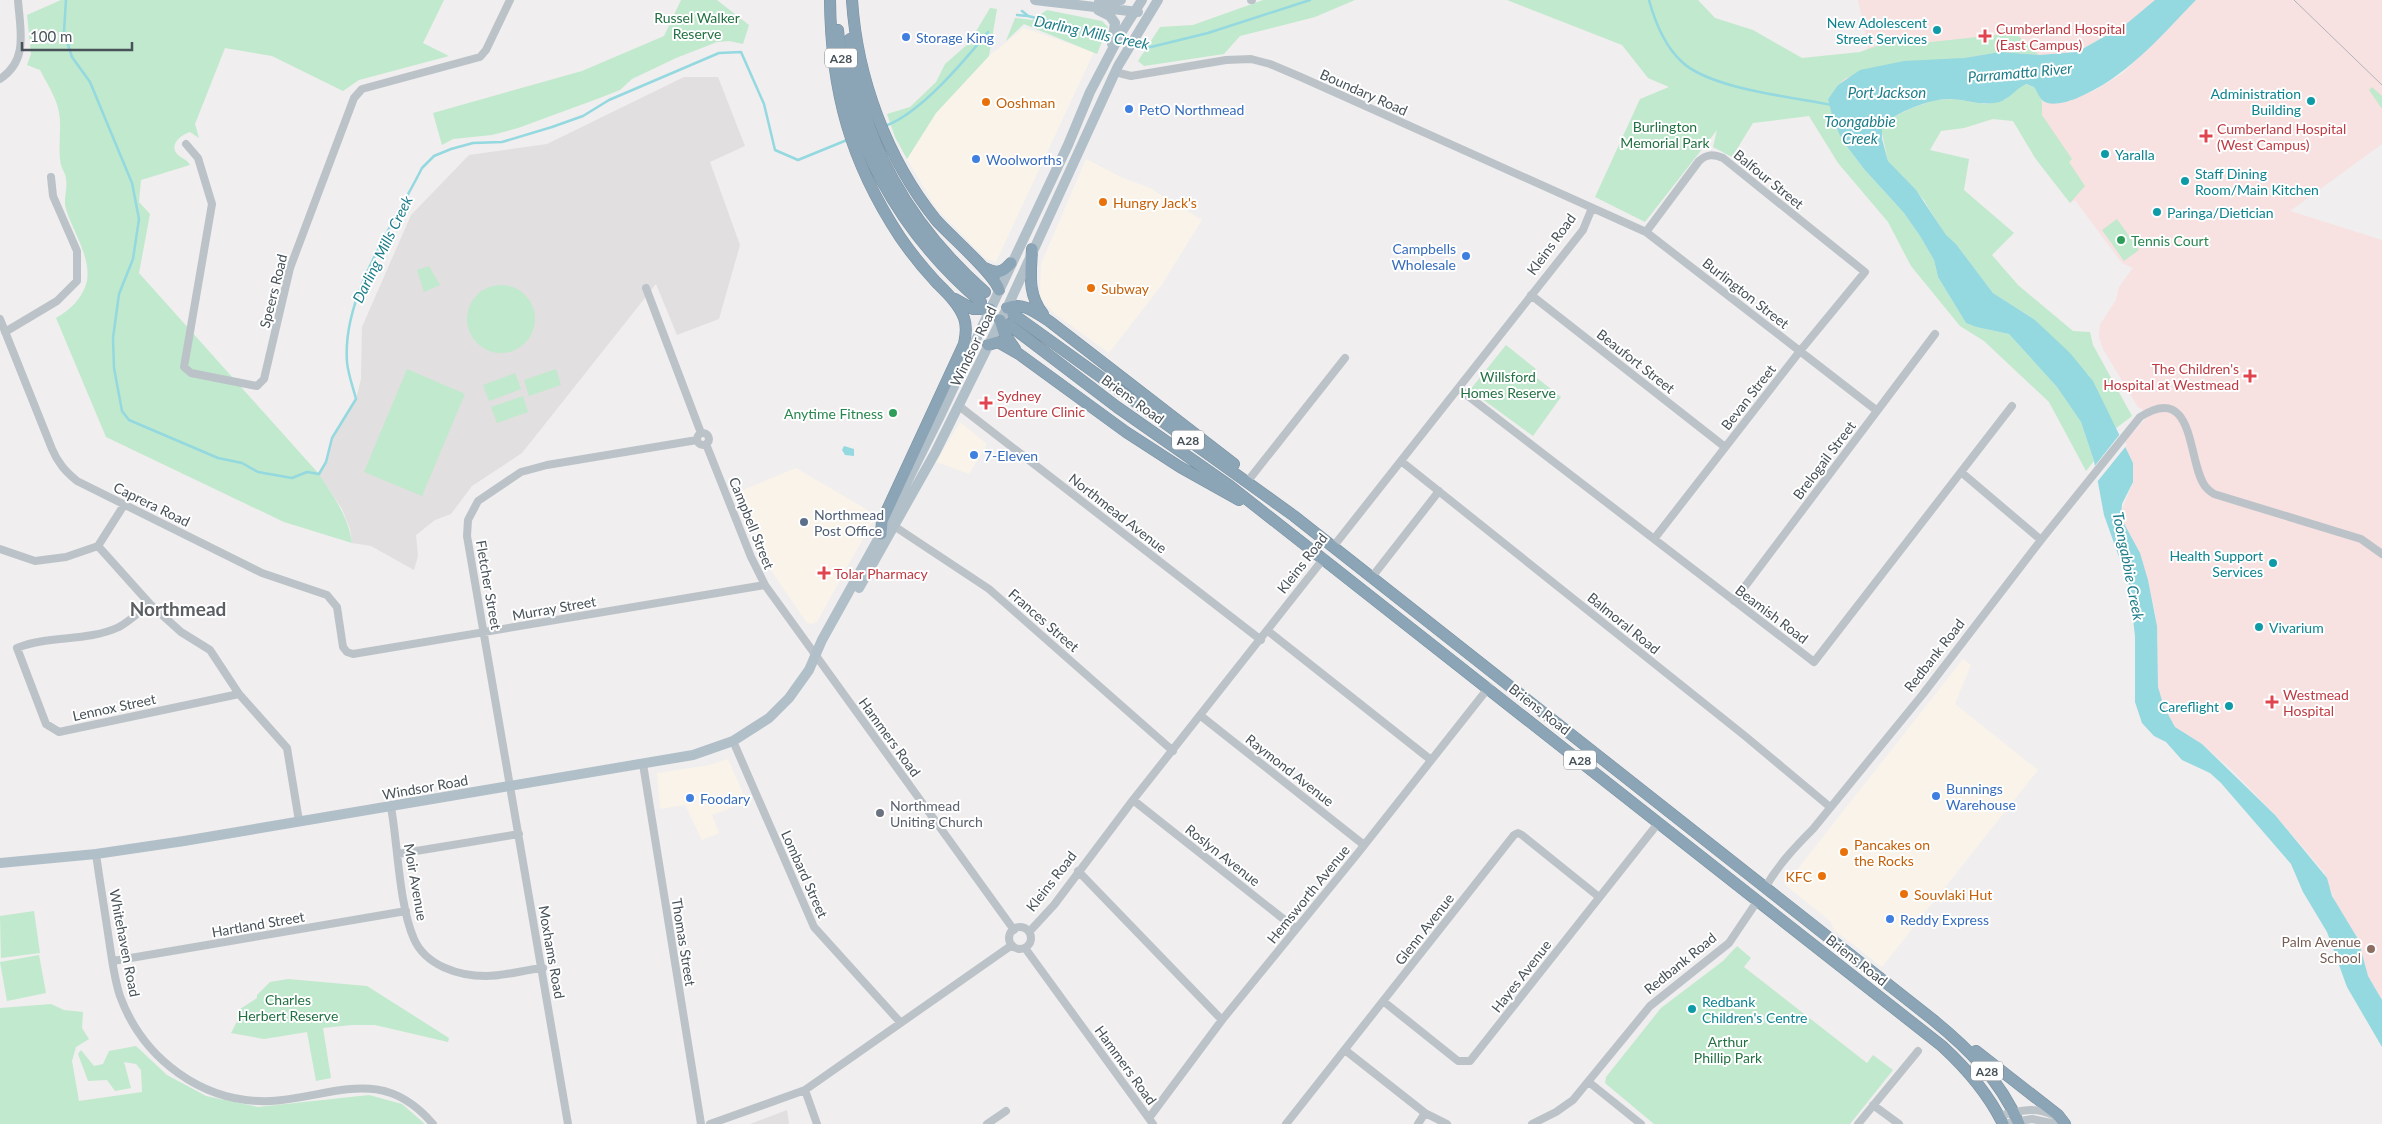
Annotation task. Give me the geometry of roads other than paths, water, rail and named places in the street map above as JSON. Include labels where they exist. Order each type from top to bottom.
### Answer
[{"type":"highway","points":[[830,0],[834,64],[859,113],[892,148],[909,181],[928,209],[954,240],[1001,286]]},
{"type":"highway","name":"Briens Road","points":[[836,0],[842,63],[859,113],[869,157],[886,191],[912,230],[948,272],[999,309],[1132,417],[1230,486],[1324,558],[1942,1046],[1965,1067],[1980,1086],[2002,1121]]},
{"type":"highway","name":"A28","points":[[847,0],[852,62],[859,113]]},
{"type":"highway","points":[[852,0],[861,63],[859,113]]},
{"type":"highway","points":[[869,157],[873,193],[901,239],[964,318],[966,327],[964,344],[882,521],[881,534]]},
{"type":"highway","points":[[1032,249],[1032,294],[1036,305],[1049,321]]},
{"type":"highway","points":[[981,266],[996,273],[1005,270],[1011,263]]},
{"type":"highway","points":[[945,292],[967,307],[977,310],[999,309],[1014,305],[1021,306],[1049,321],[1251,477],[1294,516]]},
{"type":"highway","points":[[999,309],[1004,334],[1019,354]]},
{"type":"highway","name":"A28","points":[[999,309],[1294,516]]},
{"type":"highway","points":[[988,345],[998,342],[1019,354],[1126,432],[1180,467],[1280,525]]},
{"type":"highway","name":"Briens Road","points":[[1294,516],[1958,1040]]},
{"type":"highway","name":"Kleins Road","points":[[1324,558],[1333,547]]},
{"type":"highway","name":"Redbank Road","points":[[1758,900],[1765,888]]},
{"type":"highway","points":[[1958,1040],[1980,1053],[2058,1115],[2064,1124]]},
{"type":"highway","name":"A28","points":[[1958,1040],[1986,1070],[2017,1119]]},
{"type":"main road","points":[[1035,0],[1135,10],[1147,16]]},
{"type":"main road","points":[[1083,5],[1121,0]]},
{"type":"main road","points":[[999,309],[1001,286],[1066,151],[1090,92],[1111,51],[1117,32],[1142,0]]},
{"type":"main road","name":"Windsor Road","points":[[817,656],[822,640],[881,534],[891,524],[979,330],[1014,291],[1115,72],[1134,37],[1158,0]]},
{"type":"main road","points":[[1083,5],[1110,16],[1115,23],[1117,32]]},
{"type":"main road","name":"Windsor Road","points":[[0,863],[96,854],[391,808],[510,785],[693,755],[733,741],[768,718],[789,698],[817,656],[827,645],[891,524],[959,406],[994,332],[999,309]]},
{"type":"street","points":[[0,79],[15,67],[19,59],[21,48],[18,0]]},
{"type":"street","name":"Speers Road","points":[[186,144],[198,158],[212,204],[184,367],[191,374],[257,386],[264,379],[290,268],[354,98],[362,89],[480,57],[486,50],[510,0]]},
{"type":"street","name":"Boundary Road","points":[[1115,72],[1131,76],[1226,60],[1250,59],[1270,64],[1592,208]]},
{"type":"street","name":"Balfour Street","points":[[1646,232],[1699,162],[1704,157],[1717,155],[1865,272]]},
{"type":"street","points":[[5,332],[57,301],[77,281],[78,251],[53,196],[51,177]]},
{"type":"street","name":"Burlington Street","points":[[1592,208],[1646,232],[1876,410]]},
{"type":"street","name":"Kleins Road","points":[[1333,547],[1583,230],[1592,208]]},
{"type":"street","name":"Bevan Street","points":[[1654,539],[1800,351],[1865,272]]},
{"type":"street","points":[[646,288],[699,436]]},
{"type":"street","name":"Beaufort Street","points":[[1531,296],[1726,447]]},
{"type":"street","name":"Caprera Road","points":[[0,319],[58,463],[76,481],[262,573],[327,595],[337,607],[343,647],[347,652]]},
{"type":"street","name":"Brelogail Street","points":[[1734,600],[1935,334]]},
{"type":"street","points":[[1251,477],[1345,358]]},
{"type":"street","name":"Beamish Road","points":[[1459,389],[1814,662],[2012,406]]},
{"type":"street","name":"Northmead Avenue","points":[[959,406],[1261,640]]},
{"type":"street","name":"Redbank Road","points":[[1765,888],[1779,867],[1923,694],[2041,540],[2140,417],[2150,411],[2170,410],[2179,415],[2186,425],[2204,486],[2214,494],[2361,539],[2382,554]]},
{"type":"street","name":"Campbell Street","points":[[699,436],[700,444],[706,444],[751,557],[765,585],[817,656]]},
{"type":"street","name":"Fletcher Street","points":[[510,785],[467,536],[468,520],[474,506],[483,496],[511,477],[534,468],[699,436]]},
{"type":"street","name":"Balmoral Road","points":[[1401,461],[1830,807]]},
{"type":"street","points":[[1961,472],[2041,540]]},
{"type":"street","points":[[1372,577],[1439,491]]},
{"type":"street","points":[[0,549],[35,560],[66,557],[98,546],[124,504]]},
{"type":"street","name":"Frances Street","points":[[891,524],[989,589],[1173,751]]},
{"type":"street","points":[[98,546],[150,604],[181,632],[210,650],[239,694],[287,748],[299,821]]},
{"type":"street","name":"Kleins Road","points":[[1029,932],[1054,905],[1133,800],[1324,558]]},
{"type":"street","name":"Murray Street","points":[[347,652],[353,654],[765,585]]},
{"type":"street","name":"Lennox Street","points":[[150,604],[119,626],[93,635],[30,643],[17,648],[46,724],[58,732],[239,694]]},
{"type":"street","points":[[1268,631],[1431,760]]},
{"type":"street","name":"Hammers Road","points":[[817,656],[1014,930]]},
{"type":"street","name":"Hemsworth Avenue","points":[[1151,1121],[1222,1020],[1364,845],[1488,687]]},
{"type":"street","name":"Raymond Avenue","points":[[1201,716],[1364,845]]},
{"type":"street","name":"Lombard Street","points":[[733,741],[814,927],[900,1022]]},
{"type":"street","name":"Thomas Street","points":[[643,764],[701,1124]]},
{"type":"street","name":"Moxhams Road","points":[[510,785],[568,1124]]},
{"type":"street","name":"Roslyn Avenue","points":[[1133,800],[1296,929]]},
{"type":"street","name":"Moir Avenue","points":[[391,808],[406,911],[415,941],[431,960],[450,971],[486,976],[542,968]]},
{"type":"street","name":"Hayes Avenue","points":[[1384,1001],[1458,1061],[1470,1061],[1659,822]]},
{"type":"street","name":"Glenn Avenue","points":[[1286,1124],[1518,833],[1599,898]]},
{"type":"street","points":[[398,854],[519,834]]},
{"type":"street","name":"Whitehaven Road","points":[[96,854],[117,984],[124,1004],[146,1043],[175,1071],[201,1087],[225,1095],[261,1101],[348,1088],[375,1089],[390,1093],[407,1101],[433,1124]]},
{"type":"street","points":[[1078,871],[1222,1020]]},
{"type":"street","name":"Redbank Road","points":[[1532,1124],[1564,1107],[1590,1083],[1650,1006],[1729,943],[1758,900]]},
{"type":"street","name":"Hartland Street","points":[[113,962],[406,911]]},
{"type":"street","points":[[1020,928],[1029,932],[1031,941],[1025,948],[1019,949],[1012,945],[1010,939],[1014,930],[1020,928]]},
{"type":"street","points":[[710,1124],[805,1090],[1012,945]]},
{"type":"street","name":"Hammers Road","points":[[1025,948],[1151,1121]]},
{"type":"street","points":[[1345,1050],[1425,1113],[1448,1124]]},
{"type":"street","points":[[1858,1124],[1918,1050]]},
{"type":"street","points":[[1590,1083],[1641,1124]]},
{"type":"street","points":[[805,1090],[817,1124]]},
{"type":"street","points":[[1873,1105],[1899,1124]]},
{"type":"street","name":"Briens Road","points":[[2017,1119],[2039,1110],[2052,1115],[2064,1124]]},
{"type":"street","points":[[987,1124],[999,1121],[1006,1111]]},
{"type":"street","points":[[1418,1124],[1425,1113]]},
{"type":"street","name":"Briens Road","points":[[2002,1121],[2039,1119],[2056,1124]]},
{"type":"water","name":"Toongabbie Creek","points":[[2155,0],[2196,0],[2126,69],[2093,90],[2075,99],[2056,104],[2043,101],[2034,87],[2026,84],[2007,98],[1994,103],[1944,99],[1924,103],[1905,111],[1882,126],[1882,139],[1888,161],[1916,190],[1946,235],[1956,244],[1993,293],[2035,320],[2070,353],[2093,381],[2133,463],[2133,482],[2122,504],[2121,518],[2140,553],[2148,580],[2157,626],[2158,687],[2164,707],[2175,727],[2202,744],[2275,815],[2327,878],[2332,896],[2358,939],[2368,976],[2382,1000],[2382,1047],[2347,987],[2327,932],[2303,892],[2291,864],[2221,783],[2210,773],[2182,760],[2166,742],[2154,736],[2142,723],[2135,702],[2135,636],[2129,585],[2104,515],[2094,461],[2081,422],[2057,387],[2009,334],[1966,323],[1938,277],[1934,260],[1920,236],[1904,213],[1864,169],[1842,140],[1833,119],[1828,99],[1838,85],[1860,70],[1904,61],[1964,58],[2000,52],[2039,55],[2077,52],[2125,25]]},
{"type":"water","points":[[844,446],[854,449],[854,456],[845,455],[842,450]]},
{"type":"waterway","name":"Darling Mills Creek","points":[[66,0],[64,32],[72,57],[90,82],[132,183],[139,219],[133,259],[119,294],[113,338],[114,368],[122,411],[129,420],[218,458],[242,463],[258,472],[292,478],[307,472],[319,474],[326,462],[332,438],[356,399],[347,362],[348,337],[361,287],[384,237],[422,168],[434,156],[473,143],[502,142],[552,127],[583,116],[609,100],[719,53],[741,52],[764,104],[775,150],[798,160],[847,140]]},
{"type":"waterway","name":"Darling Mills Creek","points":[[1135,43],[1151,47],[1208,33],[1310,0]]},
{"type":"waterway","name":"Darling Mills Creek","points":[[1649,0],[1657,25],[1670,48],[1681,61],[1694,71],[1731,85],[1832,105]]},
{"type":"waterway","name":"Darling Mills Creek","points":[[1022,11],[1027,15]]},
{"type":"waterway","name":"Darling Mills Creek","points":[[1017,15],[1111,36]]},
{"type":"waterway","name":"Darling Mills Creek","points":[[885,126],[913,110],[927,98],[954,71],[988,32]]},
{"type":"tram line","points":[[2294,0],[2382,85]]},
{"type":"place","name":"New Adolescent Street Services","points":[[1937,30]]},
{"type":"place","name":"Cumberland Hospital (East Campus)","points":[[1985,36]]},
{"type":"place","name":"Storage King","points":[[906,37]]},
{"type":"place","name":"Administration Building","points":[[2311,101]]},
{"type":"place","name":"Ooshman","points":[[986,102]]},
{"type":"place","name":"PetO Northmead","points":[[1129,109]]},
{"type":"place","name":"Cumberland Hospital (West Campus)","points":[[2206,136]]},
{"type":"place","name":"Yaralla","points":[[2105,154]]},
{"type":"place","name":"Woolworths","points":[[976,159]]},
{"type":"place","name":"Staff Dining Room/Main Kitchen","points":[[2185,181]]},
{"type":"place","name":"Hungry Jack's","points":[[1103,202]]},
{"type":"place","name":"Paringa/Dietician","points":[[2157,212]]},
{"type":"place","name":"Tennis Court","points":[[2121,240]]},
{"type":"place","name":"Campbells Wholesale","points":[[1466,256]]},
{"type":"place","name":"Subway","points":[[1091,288]]},
{"type":"place","name":"The Children's Hospital at Westmead","points":[[2250,376]]},
{"type":"place","name":"Sydney Denture Clinic","points":[[986,403]]},
{"type":"place","name":"Anytime Fitness","points":[[893,413]]},
{"type":"place","name":"7-Eleven","points":[[974,455]]},
{"type":"place","name":"Northmead Post Office","points":[[804,522]]},
{"type":"place","name":"Health Support Services","points":[[2273,563]]},
{"type":"place","name":"Tolar Pharmacy","points":[[824,573]]},
{"type":"place","name":"Vivarium","points":[[2259,627]]},
{"type":"place","name":"Westmead Hospital","points":[[2272,702]]},
{"type":"place","name":"Careflight","points":[[2229,706]]},
{"type":"place","name":"Bunnings Warehouse","points":[[1936,796]]},
{"type":"place","name":"Foodary","points":[[690,798]]},
{"type":"place","name":"Northmead Uniting Church","points":[[880,813]]},
{"type":"place","name":"Pancakes on the Rocks","points":[[1844,852]]},
{"type":"place","name":"KFC","points":[[1822,876]]},
{"type":"place","name":"Souvlaki Hut","points":[[1904,894]]},
{"type":"place","name":"Reddy Express","points":[[1890,919]]},
{"type":"place","name":"Palm Avenue School","points":[[2371,949]]},
{"type":"place","name":"Redbank Children's Centre","points":[[1692,1009]]},
{"type":"district","name":"Northmead","points":[[178,608]]},
{"type":"park label","name":"Russel Walker Reserve","points":[[697,25]]},
{"type":"park label","name":"Burlington Memorial Park","points":[[1665,134]]},
{"type":"park label","name":"Willsford Homes Reserve","points":[[1508,384]]},
{"type":"park label","name":"Charles Herbert Reserve","points":[[288,1008]]},
{"type":"park label","name":"Arthur Phillip Park","points":[[1728,1050]]},
{"type":"water label","name":"Parramatta River","points":[[2020,72]]},
{"type":"water label","name":"Port Jackson","points":[[1887,92]]}]
